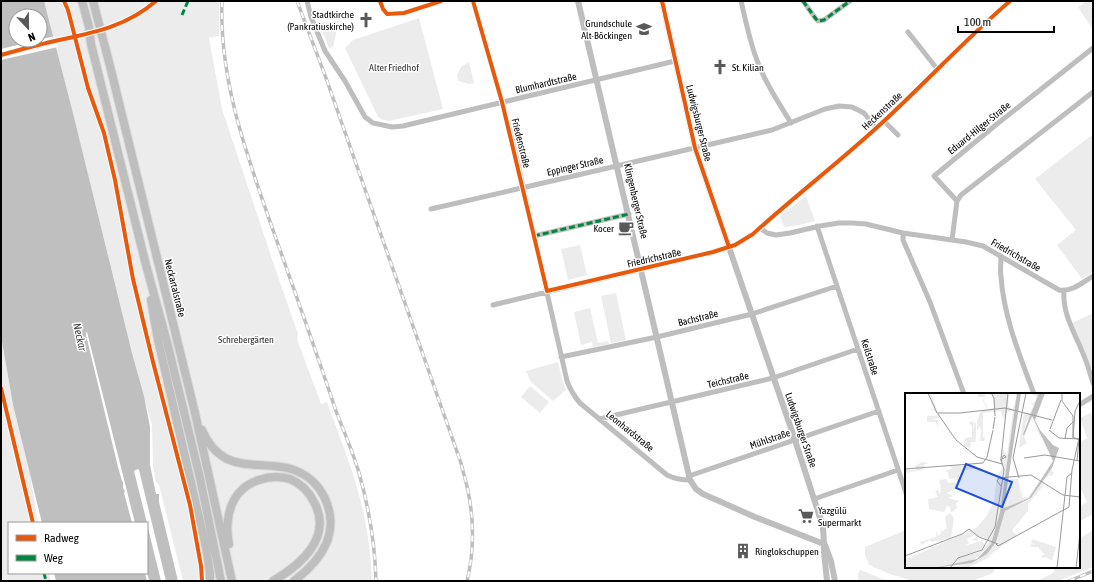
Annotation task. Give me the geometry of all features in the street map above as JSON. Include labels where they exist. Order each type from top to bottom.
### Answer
[{"type":"main road","points":[[82,1],[89,27],[90,44],[193,448],[221,581]]},
{"type":"main road","name":"Neckartalstraße","points":[[93,1],[195,413],[232,578]]},
{"type":"main road","points":[[146,265],[158,340],[206,547],[210,581]]},
{"type":"main road","points":[[195,413],[204,435],[218,453],[228,459],[248,464],[291,469],[313,481],[324,496],[330,516],[330,530],[326,544],[318,558],[308,570],[294,581]]},
{"type":"main road","points":[[232,578],[227,522],[234,500],[246,486],[266,477],[277,477],[290,480],[301,486],[309,494],[318,512],[320,522],[317,538],[308,554],[288,572],[273,581]]},
{"type":"street","points":[[1,55],[90,33],[121,23],[142,12],[156,1]]},
{"type":"street","name":"Blumhardtstraße","points":[[306,1],[325,50],[345,81],[365,117],[373,123],[403,126],[675,61]]},
{"type":"street","name":"Friedenstraße","points":[[473,1],[502,102],[567,381]]},
{"type":"street","name":"Klingenberger Straße","points":[[578,1],[690,478]]},
{"type":"street","name":"Ludwigsburger Straße","points":[[662,1],[695,148],[795,440],[823,527],[827,581]]},
{"type":"street","points":[[741,1],[751,43],[758,63],[766,82],[791,123]]},
{"type":"street","points":[[803,1],[818,21],[824,20],[850,1]]},
{"type":"street","name":"Heckenstraße","points":[[760,228],[884,121],[1010,1]]},
{"type":"street","points":[[908,32],[938,70]]},
{"type":"street","name":"Eduard-Hilger-Straße","points":[[957,201],[934,176],[1093,48]]},
{"type":"street","points":[[952,240],[957,201],[961,195],[1093,92]]},
{"type":"street","name":"Eppinger Straße","points":[[431,209],[772,130],[825,109],[840,106],[852,107],[864,113],[876,128]]},
{"type":"street","points":[[884,121],[898,135]]},
{"type":"street","points":[[534,236],[629,214]]},
{"type":"street","name":"Friedrichstraße","points":[[493,304],[729,247],[753,234],[760,228],[767,233],[776,234],[790,233],[817,226],[839,223],[866,224],[903,234],[952,240],[983,246],[1055,288],[1064,291]]},
{"type":"street","name":"Keilstraße","points":[[817,226],[905,490]]},
{"type":"street","points":[[903,234],[903,240],[930,302],[964,393]]},
{"type":"street","points":[[1001,256],[1001,277],[1006,315],[1034,393]]},
{"type":"street","points":[[1093,276],[1071,289],[1064,291],[1064,305],[1093,383]]},
{"type":"street","name":"Bachstraße","points":[[561,357],[657,337],[752,314],[837,286]]},
{"type":"street","name":"Teichstraße","points":[[599,419],[773,378],[858,349]]},
{"type":"street","name":"Leonhardstraße","points":[[567,381],[572,393],[577,399],[599,419],[668,475],[683,480],[690,478]]},
{"type":"street","points":[[1080,404],[1093,396]]},
{"type":"street","name":"Mühlstraße","points":[[690,478],[879,411]]},
{"type":"street","points":[[814,499],[898,470]]},
{"type":"street","points":[[690,478],[696,489],[703,494],[755,517],[824,544]]},
{"type":"street","name":"Ludwigsburger Straße","points":[[824,544],[835,581]]},
{"type":"green space","name":"Schrebergärten","points":[[44,1],[219,1],[219,36],[209,38],[222,109],[298,334],[297,339],[321,404],[327,402],[353,475],[362,505],[370,550],[372,581],[183,581],[159,485],[156,482],[153,466],[152,425],[132,353],[48,16],[48,8],[46,8]]},
{"type":"green space","points":[[1087,1],[1093,1],[1093,30],[1078,7]]},
{"type":"green space","name":"Alter Friedhof","points":[[419,18],[443,109],[389,121],[383,120],[378,117],[345,48],[353,40]]},
{"type":"green space","points":[[339,21],[333,47],[329,48],[319,23]]},
{"type":"green space","points":[[469,62],[474,83],[469,84],[458,81],[457,75],[461,67]]},
{"type":"green space","points":[[1093,134],[1093,272],[1082,279],[1057,245],[1076,230],[1035,179]]},
{"type":"green space","points":[[806,196],[815,221],[784,227],[780,216]]},
{"type":"green space","points":[[580,245],[587,275],[568,280],[561,249]]},
{"type":"green space","points":[[616,293],[626,340],[611,343],[601,296]]},
{"type":"green space","points":[[590,308],[598,343],[608,341],[609,344],[593,347],[592,342],[581,345],[574,312]]},
{"type":"green space","points":[[1093,313],[1093,374],[1072,323]]},
{"type":"green space","points":[[1,336],[13,405],[30,475],[38,522],[8,522],[8,574],[49,574],[51,581],[1,581]]},
{"type":"green space","points":[[558,362],[566,390],[553,401],[531,382],[526,371]]},
{"type":"green space","points":[[530,386],[549,402],[540,413],[521,397]]},
{"type":"green space","points":[[1093,412],[1093,519],[1091,515],[1080,521],[1080,506],[1087,502],[1080,490],[1080,442],[1087,438],[1080,418]]},
{"type":"green space","points":[[905,530],[905,568],[995,568],[993,573],[972,581],[913,581],[890,574],[873,567],[872,565],[870,566],[865,555],[865,547]]},
{"type":"green space","points":[[1093,530],[1093,567],[1058,581],[1037,581],[1053,573],[1055,568],[1080,568],[1080,538]]},
{"type":"green space","points":[[860,570],[888,581],[858,581],[858,574]]},
{"type":"water","name":"Neckar","points":[[1,1],[44,1],[46,8],[8,8],[8,48],[48,48],[48,16],[144,396],[150,427],[150,465],[156,494],[159,494],[159,502],[178,581],[166,581],[138,469],[134,471],[147,522],[135,522],[87,332],[86,335],[132,522],[42,522],[13,405],[1,336]]},
{"type":"water","points":[[148,528],[161,581],[149,581],[147,574]]},
{"type":"water","points":[[54,574],[145,574],[147,581],[56,581]]},
{"type":"pier","points":[[55,36],[58,47],[1,60],[1,49],[8,47],[48,48],[48,38]]},
{"type":"railway","points":[[222,1],[222,31],[225,61],[237,119],[264,205],[359,473],[371,527],[376,581]]},
{"type":"railway","points":[[297,1],[326,78],[461,463],[468,491],[472,525],[471,559],[467,581]]},
{"type":"railway","points":[[1069,581],[1093,571]]},
{"type":"marked path","points":[[182,15],[188,1]]},
{"type":"marked path","points":[[803,1],[818,21],[824,20],[850,1]]},
{"type":"marked path","points":[[534,236],[629,214]]},
{"type":"marked path","points":[[44,574],[46,581]]},
{"type":"cycle path","points":[[64,1],[68,10],[88,88],[104,133],[115,180],[133,279],[190,505],[201,566],[202,581]]},
{"type":"cycle path","points":[[1,55],[108,28],[133,17],[156,1]]},
{"type":"cycle path","points":[[380,1],[387,14],[404,13],[441,1]]},
{"type":"cycle path","points":[[473,1],[502,102],[547,291],[713,252],[735,245],[753,234],[900,106],[1010,1]]},
{"type":"cycle path","points":[[662,1],[695,148],[729,247]]},
{"type":"cycle path","points":[[1,388],[33,522]]},
{"type":"place","name":"Stadtkirche (Pankratiuskirche)","points":[[366,20]]},
{"type":"place","name":"Grundschule Alt-Böckingen","points":[[644,29]]},
{"type":"place","name":"St. Kilian","points":[[720,67]]},
{"type":"place","name":"Kocer","points":[[626,228]]},
{"type":"place","name":"Yazgülü Supermarkt","points":[[806,516]]},
{"type":"place","name":"Ringlokschuppen","points":[[743,551]]}]
